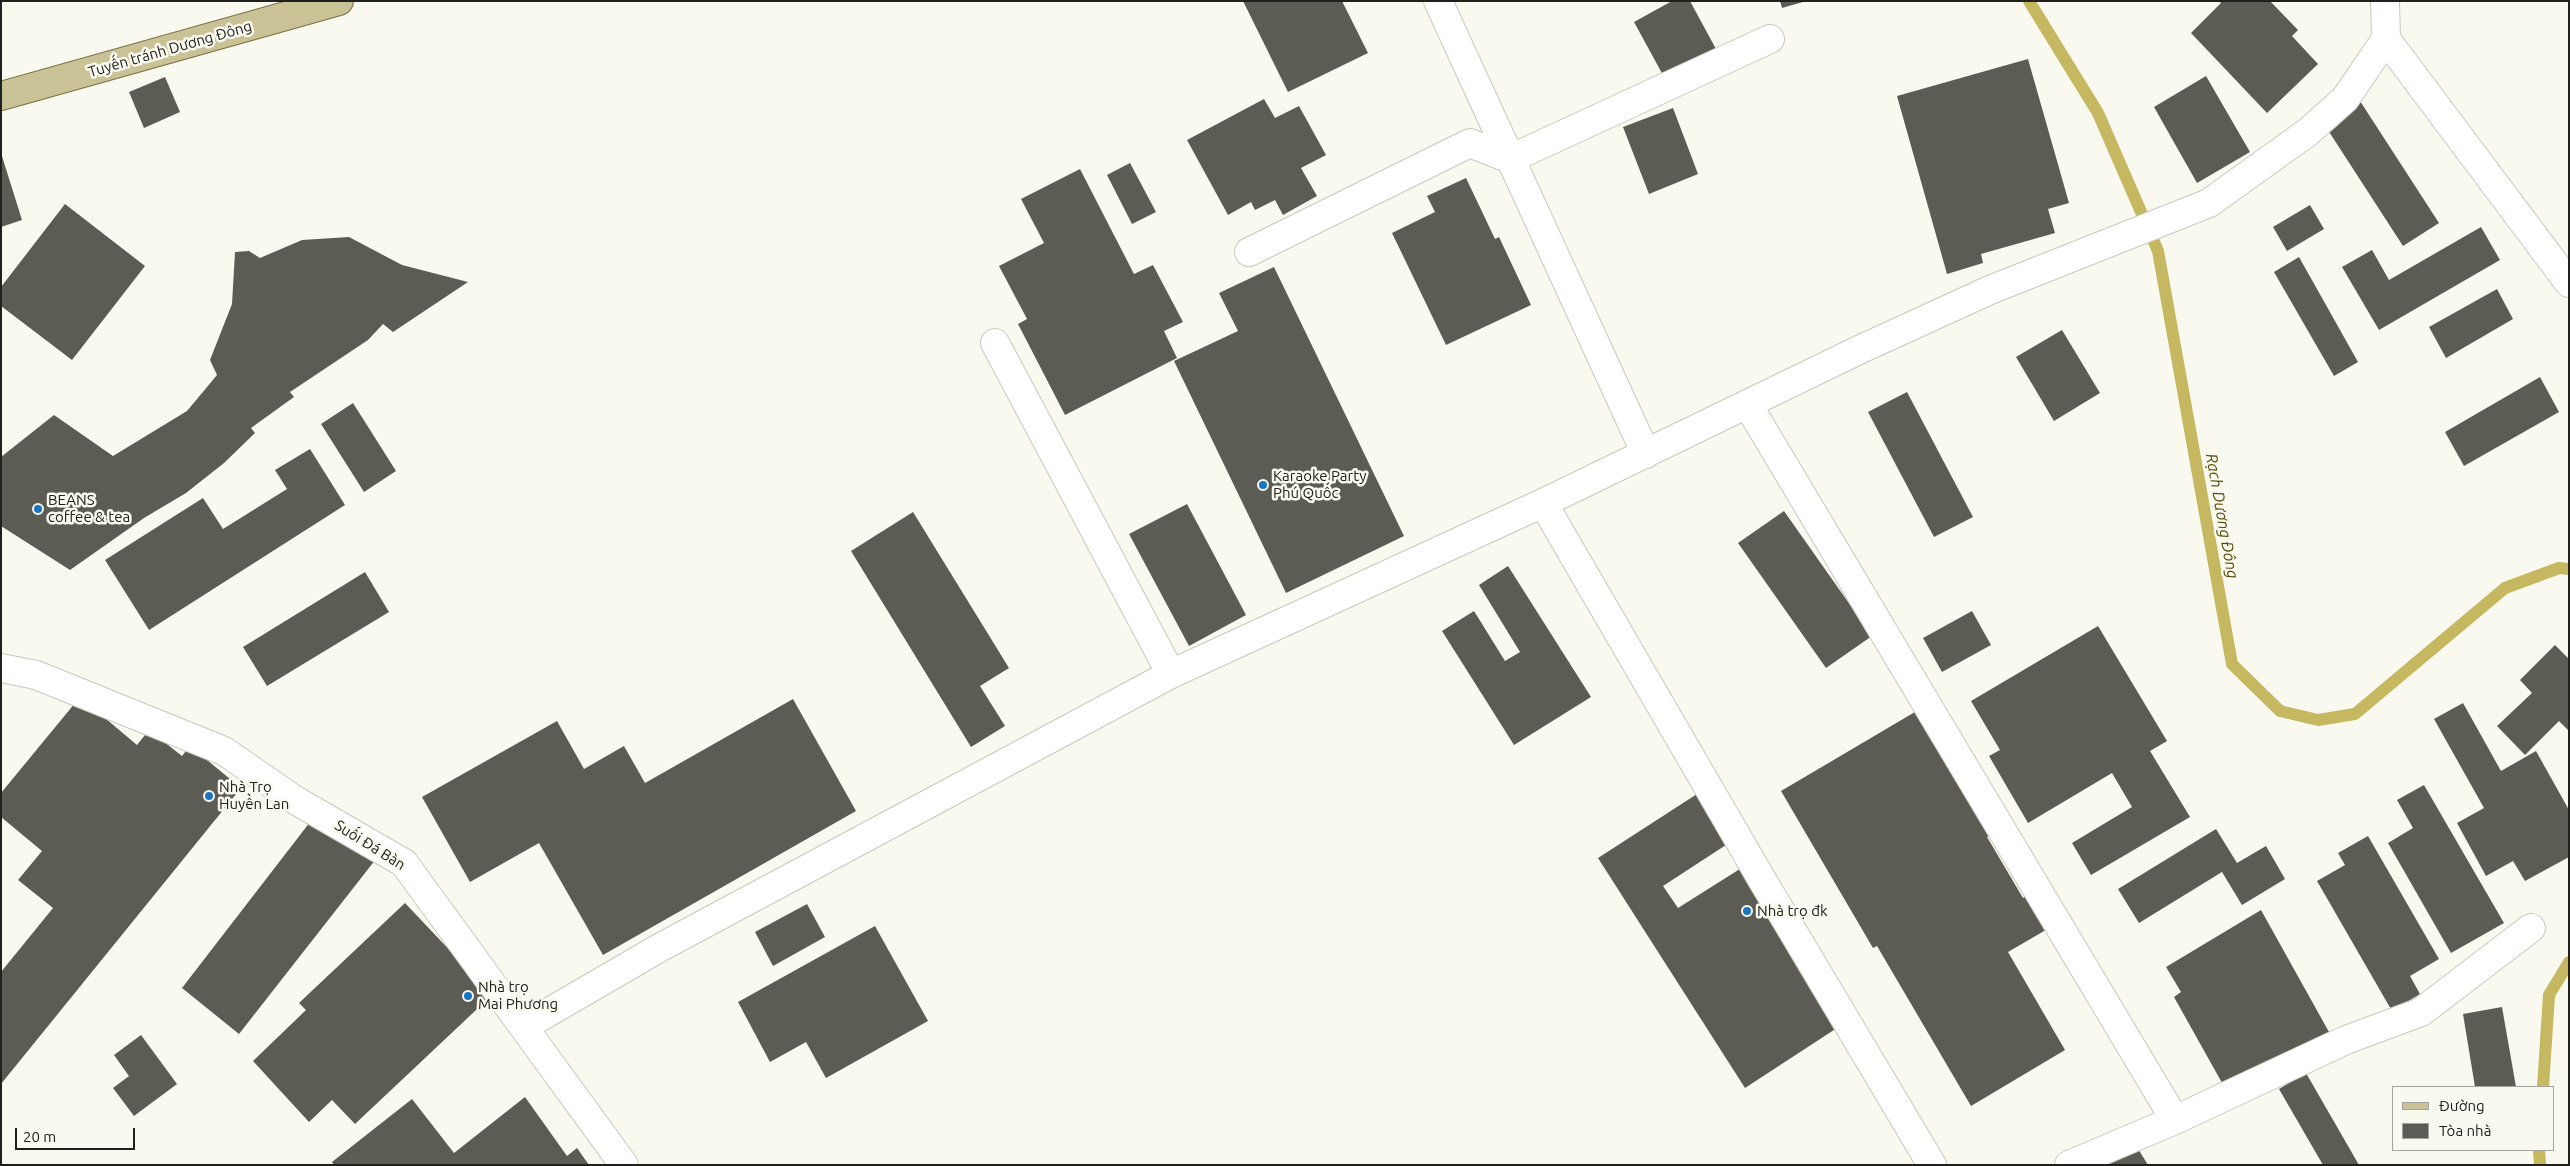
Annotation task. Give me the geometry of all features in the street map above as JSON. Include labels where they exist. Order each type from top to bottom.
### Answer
[{"type":"main road","name":"Tuyến tránh Dương Đông","points":[[1,96],[339,1]]},
{"type":"street","points":[[1438,1],[1646,454]]},
{"type":"street","points":[[2385,1],[2386,39],[2569,284]]},
{"type":"street","points":[[1249,252],[1470,143],[1510,159],[1770,39]]},
{"type":"street","points":[[525,1026],[661,947],[1171,674],[1543,503],[1862,349],[1990,290],[2209,203],[2308,132],[2345,99],[2386,39]]},
{"type":"street","points":[[995,343],[1171,674]]},
{"type":"street","points":[[1748,405],[2175,1120]]},
{"type":"street","points":[[1543,503],[1761,878],[1932,1165]]},
{"type":"street","name":"Suối Đá Bàn","points":[[1,668],[36,675],[224,751],[295,800],[404,863],[525,1026],[624,1165]]},
{"type":"street","points":[[2070,1165],[2175,1120],[2346,1040],[2421,1012],[2530,928]]},
{"type":"building","points":[[1243,1],[1342,1],[1368,53],[1288,92]]},
{"type":"building","points":[[1672,1],[1690,1],[1716,49],[1664,77],[1634,22]]},
{"type":"building","points":[[1780,1],[1803,1],[1803,2],[1782,8]]},
{"type":"building","points":[[2219,1],[2270,1],[2298,30],[2292,36],[2318,64],[2267,113],[2191,33],[2221,3]]},
{"type":"building","points":[[2028,59],[2069,203],[2048,209],[2055,233],[1981,254],[1983,263],[1947,274],[1897,96]]},
{"type":"building","points":[[2206,76],[2250,152],[2197,183],[2154,107]]},
{"type":"building","points":[[165,77],[180,112],[144,128],[129,92]]},
{"type":"building","points":[[1264,99],[1275,118],[1299,106],[1326,155],[1301,168],[1317,196],[1283,215],[1275,200],[1255,210],[1251,202],[1228,215],[1187,140]]},
{"type":"building","points":[[2360,101],[2439,223],[2403,246],[2324,124]]},
{"type":"building","points":[[1673,108],[1698,174],[1649,194],[1623,127]]},
{"type":"building","points":[[1,153],[22,220],[1,227]]},
{"type":"building","points":[[1130,163],[1156,212],[1132,224],[1107,175]]},
{"type":"building","points":[[1080,169],[1134,274],[1153,265],[1183,322],[1164,331],[1177,358],[1065,415],[1018,324],[1027,319],[999,266],[1044,243],[1021,199]]},
{"type":"building","points":[[1466,178],[1495,239],[1499,237],[1531,305],[1446,345],[1392,233],[1435,212],[1427,196]]},
{"type":"building","points":[[65,204],[145,266],[72,360],[1,306],[1,287]]},
{"type":"building","points":[[2310,205],[2324,229],[2287,251],[2273,227]]},
{"type":"building","points":[[2481,227],[2500,260],[2379,330],[2342,267],[2372,250],[2389,280]]},
{"type":"building","points":[[349,237],[402,265],[468,282],[393,332],[383,324],[368,340],[290,392],[294,397],[251,428],[255,433],[224,463],[186,493],[144,518],[70,570],[1,526],[1,457],[54,415],[113,456],[187,411],[217,375],[210,360],[232,304],[235,252],[249,251],[260,258],[302,240]]},
{"type":"building","points":[[2299,257],[2358,362],[2334,376],[2274,272]]},
{"type":"building","points":[[1274,267],[1404,536],[1286,593],[1174,361],[1238,331],[1219,293]]},
{"type":"building","points":[[2497,289],[2513,319],[2446,358],[2429,327]]},
{"type":"building","points":[[2062,330],[2100,393],[2054,421],[2016,357]]},
{"type":"building","points":[[2540,377],[2559,412],[2464,466],[2445,432]]},
{"type":"building","points":[[1907,392],[1973,517],[1934,537],[1868,412]]},
{"type":"building","points":[[353,403],[396,471],[364,492],[321,424]]},
{"type":"building","points":[[310,449],[345,505],[149,630],[105,560],[203,498],[223,529],[287,489],[275,470]]},
{"type":"building","points":[[1187,504],[1246,615],[1189,646],[1129,534]]},
{"type":"building","points":[[1784,511],[1872,636],[1826,668],[1738,543]]},
{"type":"building","points":[[913,512],[1009,668],[980,686],[1005,726],[971,747],[851,551]]},
{"type":"building","points":[[1508,566],[1591,697],[1514,745],[1442,631],[1474,611],[1505,661],[1520,652],[1479,585]]},
{"type":"building","points":[[365,572],[389,612],[267,686],[243,647]]},
{"type":"building","points":[[1972,611],[1991,645],[1942,672],[1923,638]]},
{"type":"building","points":[[2098,626],[2167,741],[2150,751],[2190,817],[2091,875],[2072,843],[2132,807],[2112,773],[2028,823],[1989,756],[2000,750],[1971,701]]},
{"type":"building","points":[[2555,645],[2569,659],[2569,731],[2559,721],[2525,755],[2497,726],[2532,693],[2520,680]]},
{"type":"building","points":[[80,697],[137,745],[149,730],[182,756],[190,746],[241,788],[1,1084],[1,972],[53,908],[18,880],[42,851],[1,817],[1,793]]},
{"type":"building","points":[[793,699],[856,811],[603,955],[539,843],[470,882],[422,797],[557,721],[584,769],[624,746],[645,783]]},
{"type":"building","points":[[2463,703],[2501,771],[2536,751],[2569,810],[2569,857],[2525,881],[2513,861],[2486,876],[2457,823],[2484,808],[2434,719]]},
{"type":"building","points":[[1920,709],[1994,833],[1987,837],[2023,898],[2031,893],[2051,927],[2008,952],[2065,1050],[1971,1106],[1877,946],[1873,948],[1781,791]]},
{"type":"building","points":[[2424,785],[2504,923],[2451,953],[2388,843],[2413,828],[2397,800]]},
{"type":"building","points":[[1697,794],[1729,843],[1663,886],[1678,908],[1743,867],[1840,1026],[1745,1088],[1598,858]]},
{"type":"building","points":[[317,813],[376,859],[239,1034],[182,988]]},
{"type":"building","points":[[2216,829],[2237,863],[2266,846],[2285,879],[2242,905],[2222,872],[2139,923],[2118,889]]},
{"type":"building","points":[[2368,836],[2439,959],[2410,976],[2420,994],[2392,1011],[2317,881],[2345,865],[2338,853]]},
{"type":"building","points":[[405,903],[492,995],[355,1124],[332,1100],[309,1122],[253,1061],[306,1010],[299,1003]]},
{"type":"building","points":[[807,904],[825,937],[773,966],[755,932]]},
{"type":"building","points":[[2261,910],[2329,1032],[2226,1090],[2174,997],[2181,992],[2166,967]]},
{"type":"building","points":[[875,926],[928,1021],[826,1078],[806,1042],[770,1062],[738,1002]]},
{"type":"building","points":[[2502,1007],[2516,1086],[2475,1086],[2463,1014]]},
{"type":"building","points":[[141,1035],[177,1084],[134,1116],[113,1088],[129,1076],[114,1055]]},
{"type":"building","points":[[2306,1073],[2359,1165],[2323,1165],[2279,1089]]},
{"type":"building","points":[[525,1097],[567,1156],[577,1148],[589,1165],[334,1165],[332,1162],[412,1099],[454,1153]]},
{"type":"building","points":[[2137,1147],[2148,1165],[2107,1165]]},
{"type":"waterway","name":"Rạch Dương Đông","points":[[2029,1],[2098,113],[2158,251],[2232,664],[2280,711],[2318,720],[2355,714],[2505,588],[2559,568],[2569,569]]},
{"type":"waterway","name":"Rạch Dương Đông","points":[[2543,1086],[2549,995],[2569,962]]},
{"type":"waterway","name":"Rạch Dương Đông","points":[[2539,1151],[2540,1165]]},
{"type":"place","name":"Karaoke Party Phú Quốc","points":[[1263,485]]},
{"type":"place","name":"BEANS coffee & tea","points":[[38,509]]},
{"type":"place","name":"Nhà Trọ Huyền Lan","points":[[209,796]]},
{"type":"place","name":"Nhà trọ đk","points":[[1747,911]]},
{"type":"place","name":"Nhà trọ Mai Phương","points":[[468,996]]}]
